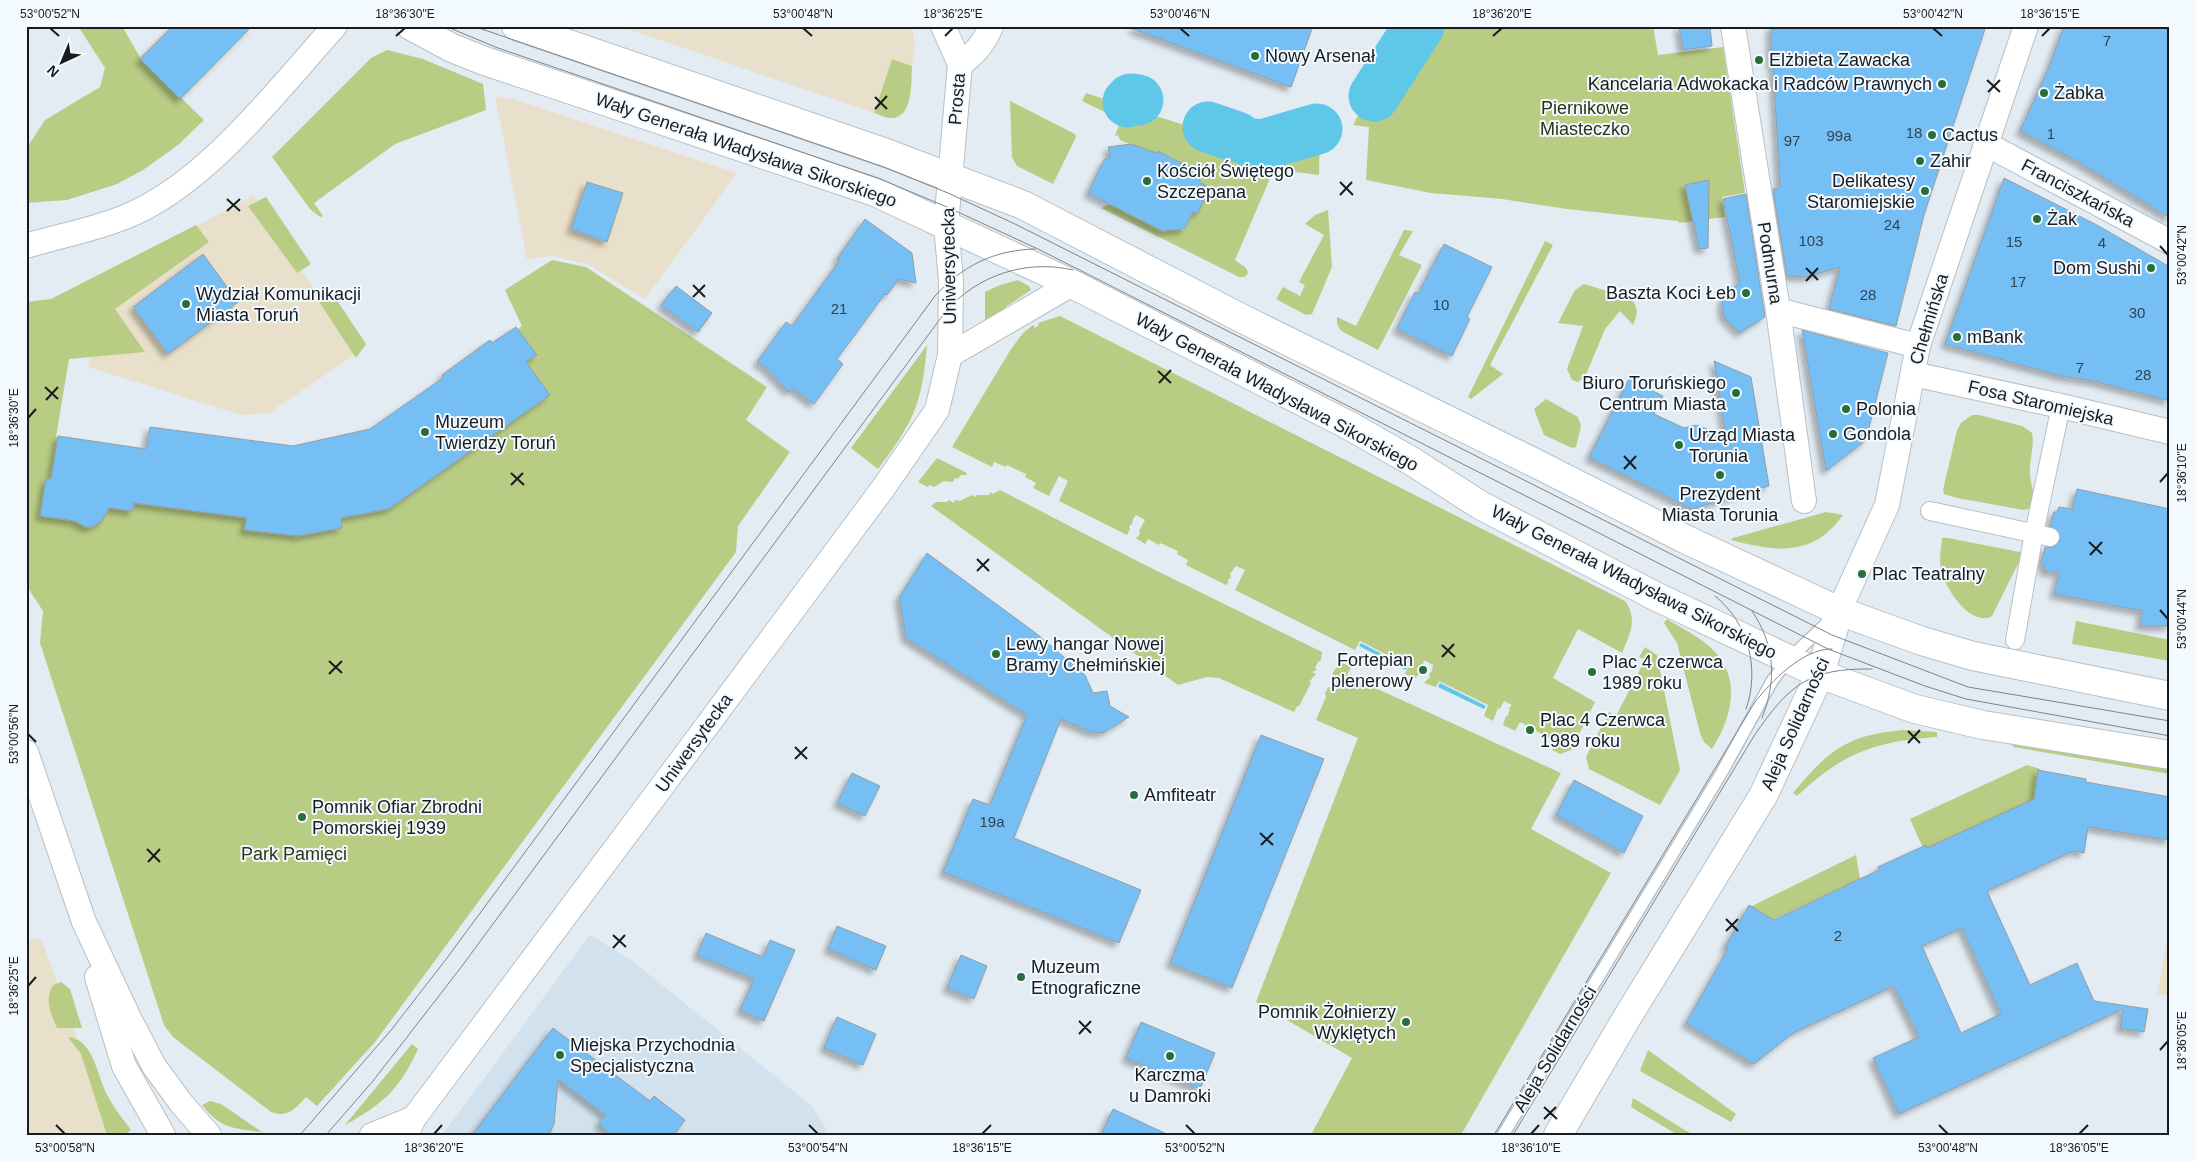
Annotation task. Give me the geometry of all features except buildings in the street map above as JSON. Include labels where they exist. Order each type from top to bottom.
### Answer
[{"type":"street","points":[[33,241],[89,230],[127,217],[160,199],[188,180],[237,135],[335,26]]},
{"type":"street","name":"Wały Generała Władysława Sikorskiego","points":[[411,26],[452,48],[482,60],[875,192],[1072,284],[1350,426],[1413,462],[1480,505],[1657,597],[1820,674],[1915,709],[1984,725],[2071,739],[2162,748]]},
{"type":"street","points":[[516,26],[950,176],[1023,205],[1240,318],[1537,464],[1685,540],[1839,611],[1922,642],[1972,656],[2170,696]]},
{"type":"street","name":"Prosta","points":[[943,26],[960,64],[950,176]]},
{"type":"street","points":[[960,64],[975,52],[987,37],[991,26]]},
{"type":"street","name":"Podmurna","points":[[1733,26],[1778,310],[1804,501]]},
{"type":"street","name":"Chełmińska","points":[[1839,611],[1887,505],[1918,346],[2026,26]]},
{"type":"street","name":"Franciszkańska","points":[[1986,144],[2170,242]]},
{"type":"street","name":"Uniwersytecka","points":[[372,1135],[410,1126],[884,487],[937,410],[950,356],[951,280],[946,225],[950,176]]},
{"type":"street","name":"Uniwersytecka","points":[[950,356],[1072,284]]},
{"type":"street","points":[[1778,310],[1918,346]]},
{"type":"street","name":"Fosa Staromiejska","points":[[1913,374],[2062,406],[2170,432]]},
{"type":"street","points":[[2015,640],[2042,535],[2062,406]]},
{"type":"street","points":[[1930,511],[2042,535]]},
{"type":"street","name":"Aleja Solidarności","points":[[1558,1135],[1628,1016],[1763,796],[1820,674],[1839,611]]},
{"type":"street","points":[[26,752],[84,922],[154,1066],[181,1103],[209,1135]]},
{"type":"street","points":[[84,922],[90,957],[124,1066],[163,1135]]},
{"type":"lane","name":"Aleja Solidarności","points":[[1503,1135],[1722,772],[1772,681],[1788,660],[1839,611]]},
{"type":"shaded area","points":[[619,26],[912,26],[915,44],[912,66],[892,59],[874,113]]},
{"type":"shaded area","points":[[495,96],[514,99],[737,173],[645,299],[587,264],[551,256],[527,259]]},
{"type":"shaded area","points":[[254,195],[356,354],[269,413],[241,415],[88,367],[95,342],[84,304],[174,238]]},
{"type":"shaded area","points":[[2170,926],[2170,996],[2157,994]]},
{"type":"shaded area","points":[[590,935],[631,960],[811,1105],[825,1126],[826,1135],[442,1135]]},
{"type":"shaded area","points":[[41,938],[105,1114],[110,1135],[26,1135],[26,941]]},
{"type":"green space","points":[[78,26],[122,26],[141,59],[204,120],[178,145],[143,170],[117,184],[67,200],[26,203],[26,149],[45,120],[100,87],[105,68]]},
{"type":"green space","name":"Piernikowe Miasteczko","points":[[1406,26],[1653,26],[1658,55],[1723,47],[1745,193],[1722,197],[1725,217],[1679,223],[1678,221],[1567,209],[1502,199],[1431,193],[1366,180],[1369,127],[1353,125]]},
{"type":"green space","points":[[387,50],[423,59],[483,84],[486,110],[395,144],[314,203],[323,216],[320,217],[310,209],[272,157],[371,58]]},
{"type":"green space","points":[[892,59],[912,66],[912,81],[907,107],[897,117],[889,118],[874,113]]},
{"type":"green space","points":[[1086,93],[1260,150],[1320,131],[1319,175],[1274,169],[1235,260],[1246,268],[1248,273],[1245,277],[1239,277],[1101,208],[1110,204],[1112,200],[1127,208],[1125,213],[1129,214],[1132,209],[1165,225],[1167,231],[1170,230],[1169,224],[1183,231],[1193,212],[1201,178],[1195,175],[1197,171],[1161,152],[1157,151],[1155,155],[1120,140],[1118,135],[1115,136],[1121,120],[1082,101]]},
{"type":"green space","points":[[1010,101],[1075,134],[1076,137],[1053,184],[1017,166],[1012,157]]},
{"type":"green space","points":[[266,197],[311,264],[297,273],[248,206]]},
{"type":"green space","points":[[1328,210],[1332,267],[1312,314],[1306,315],[1276,299],[1283,287],[1300,296],[1305,285],[1299,282],[1324,235],[1305,224],[1315,215]]},
{"type":"green space","name":"Park Pamięci","points":[[196,225],[209,242],[115,309],[145,352],[69,359],[56,437],[151,453],[290,452],[373,433],[522,326],[505,290],[552,260],[586,267],[767,387],[746,420],[790,452],[738,526],[736,552],[375,1042],[317,1106],[306,1097],[295,1109],[282,1114],[271,1112],[173,1037],[164,1025],[40,643],[43,611],[26,585],[26,302],[51,299]]},
{"type":"green space","points":[[1404,230],[1413,231],[1399,255],[1422,265],[1378,350],[1343,332],[1338,325],[1337,317],[1356,326]]},
{"type":"green space","points":[[1545,241],[1553,245],[1490,365],[1503,374],[1471,399],[1468,397]]},
{"type":"green space","points":[[1018,280],[1029,286],[1031,290],[1007,306],[990,323],[985,323],[985,292]]},
{"type":"green space","points":[[1584,284],[1630,298],[1635,304],[1637,314],[1633,325],[1620,311],[1605,329],[1585,377],[1578,382],[1572,380],[1567,369],[1583,326],[1558,323],[1575,290]]},
{"type":"green space","points":[[330,290],[366,344],[356,358],[314,294]]},
{"type":"green space","points":[[1060,316],[1625,601],[1632,620],[1630,633],[1622,653],[1578,629],[1553,678],[1595,702],[1571,750],[1560,754],[1552,750],[1556,742],[1520,722],[1515,731],[1503,725],[1506,716],[1509,715],[1510,710],[1508,709],[1512,705],[1504,701],[1500,709],[1498,708],[1493,721],[1484,716],[1488,705],[1439,681],[1436,687],[1424,683],[1430,677],[1429,674],[1432,671],[1433,665],[1424,660],[1420,670],[1422,671],[1415,678],[1405,674],[1409,666],[1360,641],[1355,650],[1235,590],[1245,570],[1236,566],[1230,574],[1231,577],[1226,585],[1186,565],[1188,560],[1177,554],[1178,551],[1148,539],[1145,544],[1136,538],[1140,534],[1139,531],[1145,520],[1136,515],[1129,526],[1130,529],[1127,535],[1059,501],[1068,481],[1059,476],[1049,496],[1033,488],[1036,483],[1025,477],[1026,474],[1007,465],[1006,467],[994,462],[992,467],[952,447],[1011,349],[1023,333],[1033,325],[1035,328],[1039,325],[1038,323]]},
{"type":"green space","points":[[927,345],[922,383],[914,411],[900,438],[878,469],[851,448]]},
{"type":"green space","points":[[1546,399],[1578,417],[1581,426],[1576,447],[1572,448],[1544,435],[1534,409]]},
{"type":"green space","points":[[1972,415],[1979,415],[2022,426],[2032,433],[2030,477],[2034,500],[2033,508],[2024,510],[1944,494],[1943,490],[1957,430],[1961,423]]},
{"type":"green space","points":[[937,458],[967,473],[966,475],[961,475],[958,479],[955,478],[953,482],[944,481],[934,487],[929,485],[928,487],[918,482]]},
{"type":"green space","points":[[1000,490],[1143,564],[1322,652],[1321,660],[1315,668],[1317,670],[1312,672],[1316,674],[1309,682],[1311,683],[1299,706],[1297,706],[1294,712],[1219,678],[1207,677],[1178,685],[931,506],[936,502],[947,502],[949,500],[954,503],[955,500],[960,501],[972,495],[975,497],[977,495],[989,495],[990,492],[993,494]]},
{"type":"green space","points":[[1826,512],[1843,515],[1831,529],[1807,545],[1779,548],[1731,540],[1733,538]]},
{"type":"green space","points":[[1942,538],[2020,552],[2022,556],[1992,616],[1984,618],[1976,616],[1953,596],[1943,578],[1941,570]]},
{"type":"green space","points":[[1667,619],[1710,647],[1723,663],[1729,675],[1731,700],[1724,725],[1712,749],[1704,742],[1700,733],[1677,643],[1664,623]]},
{"type":"green space","points":[[2076,621],[2170,640],[2170,661],[2072,644]]},
{"type":"green space","points":[[1645,647],[1657,655],[1680,770],[1660,805],[1589,769],[1586,757],[1609,712],[1616,716],[1645,660],[1639,657]]},
{"type":"green space","points":[[1340,662],[1351,667],[1347,675],[1561,773],[1531,829],[1611,873],[1461,1135],[1311,1135],[1352,1058],[1256,1002],[1358,738],[1316,720],[1326,697],[1325,693],[1328,689],[1326,688],[1330,687],[1331,679],[1335,675],[1332,674]]},
{"type":"green space","points":[[1903,730],[1937,732],[1937,737],[1895,742],[1861,752],[1845,759],[1830,769],[1797,796],[1793,793],[1805,778],[1828,756],[1852,741],[1883,732]]},
{"type":"green space","points":[[2014,742],[2170,769],[2170,774],[2013,747]]},
{"type":"green space","points":[[2027,765],[2040,769],[2035,799],[1924,850],[1910,819]]},
{"type":"green space","points":[[1856,855],[1860,879],[1772,920],[1750,907]]},
{"type":"green space","points":[[61,982],[70,989],[82,1028],[57,1028],[49,1007],[49,996],[53,985]]},
{"type":"green space","points":[[68,1037],[77,1039],[90,1052],[109,1098],[131,1130],[124,1135],[107,1135],[81,1054]]},
{"type":"green space","points":[[412,1044],[418,1049],[397,1085],[370,1110],[345,1125]]},
{"type":"green space","points":[[1648,1050],[1736,1114],[1731,1122],[1640,1071]]},
{"type":"green space","points":[[1633,1098],[1693,1135],[1678,1135],[1631,1107]]},
{"type":"green space","points":[[210,1101],[221,1104],[262,1132],[243,1130],[222,1123],[202,1105]]},
{"type":"water","points":[[1361,643],[1407,667],[1406,670],[1359,646]]},
{"type":"water","points":[[1440,683],[1486,706],[1484,709],[1438,687]]},
{"type":"waterway","points":[[1374,96],[1419,26]]},
{"type":"waterway","points":[[1128,102],[1131,99],[1138,100]]},
{"type":"waterway","points":[[1208,127],[1237,137]]},
{"type":"waterway","points":[[1254,144],[1262,145],[1317,129]]},
{"type":"tram line","points":[[445,26],[498,48],[880,179],[947,207],[1038,249],[1828,649],[1925,686],[1966,699],[2170,736]]},
{"type":"tram line","points":[[473,26],[884,167],[948,193],[1015,224],[1832,635],[1968,687],[2170,721]]},
{"type":"tram line","points":[[300,1135],[392,1029],[447,958],[935,296],[956,276],[992,256],[1035,249]]},
{"type":"tram line","points":[[326,1135],[373,1081],[459,970],[946,311],[973,288],[988,279],[1004,273],[1038,267],[1073,270]]},
{"type":"tram line","points":[[1715,596],[1727,607],[1736,620],[1748,648],[1752,679],[1746,709]]},
{"type":"tram line","points":[[1752,611],[1765,637],[1771,663],[1770,690],[1762,718]]},
{"type":"tram line","points":[[1494,1135],[1755,702],[1779,676],[1799,660],[1821,650],[1832,649]]},
{"type":"tram line","points":[[1513,1135],[1766,718],[1790,692],[1816,676],[1831,672],[1872,669]]},
{"type":"place","name":"Nowy Arsenał","points":[[1255,56]]},
{"type":"place","name":"Elżbieta Zawacka","points":[[1759,60]]},
{"type":"place","name":"Kancelaria Adwokacka i Radców Prawnych","points":[[1942,84]]},
{"type":"place","name":"Żabka","points":[[2044,93]]},
{"type":"place","name":"Cactus","points":[[1932,135]]},
{"type":"place","name":"Zahir","points":[[1920,161]]},
{"type":"place","name":"Kościół Świętego Szczepana","points":[[1147,181]]},
{"type":"place","name":"Delikatesy Staromiejskie","points":[[1925,191]]},
{"type":"place","name":"Żak","points":[[2037,219]]},
{"type":"place","name":"Dom Sushi","points":[[2151,268]]},
{"type":"place","name":"Baszta Koci Łeb","points":[[1746,293]]},
{"type":"place","name":"Wydział Komunikacji Miasta Toruń","points":[[186,304]]},
{"type":"place","name":"mBank","points":[[1957,337]]},
{"type":"place","name":"Biuro Toruńskiego Centrum Miasta","points":[[1736,393]]},
{"type":"place","name":"Polonia","points":[[1846,409]]},
{"type":"place","name":"Muzeum Twierdzy Toruń","points":[[425,432]]},
{"type":"place","name":"Gondola","points":[[1833,434]]},
{"type":"place","name":"Urząd Miasta Torunia","points":[[1679,445]]},
{"type":"place","name":"Prezydent Miasta Torunia","points":[[1720,475]]},
{"type":"place","name":"Plac Teatralny","points":[[1862,574]]},
{"type":"place","name":"Lewy hangar Nowej Bramy Chełmińskiej","points":[[996,654]]},
{"type":"place","name":"Fortepian plenerowy","points":[[1423,670]]},
{"type":"place","name":"Plac 4 czerwca 1989 roku","points":[[1592,672]]},
{"type":"place","name":"Plac 4 Czerwca 1989 roku","points":[[1530,730]]},
{"type":"place","name":"Amfiteatr","points":[[1134,795]]},
{"type":"place","name":"Pomnik Ofiar Zbrodni Pomorskiej 1939","points":[[302,817]]},
{"type":"place","name":"Muzeum Etnograficzne","points":[[1021,977]]},
{"type":"place","name":"Pomnik Żołnierzy Wyklętych","points":[[1406,1022]]},
{"type":"place","name":"Miejska Przychodnia Specjalistyczna","points":[[560,1055]]},
{"type":"place","name":"Karczma u Damroki","points":[[1170,1056]]}]
